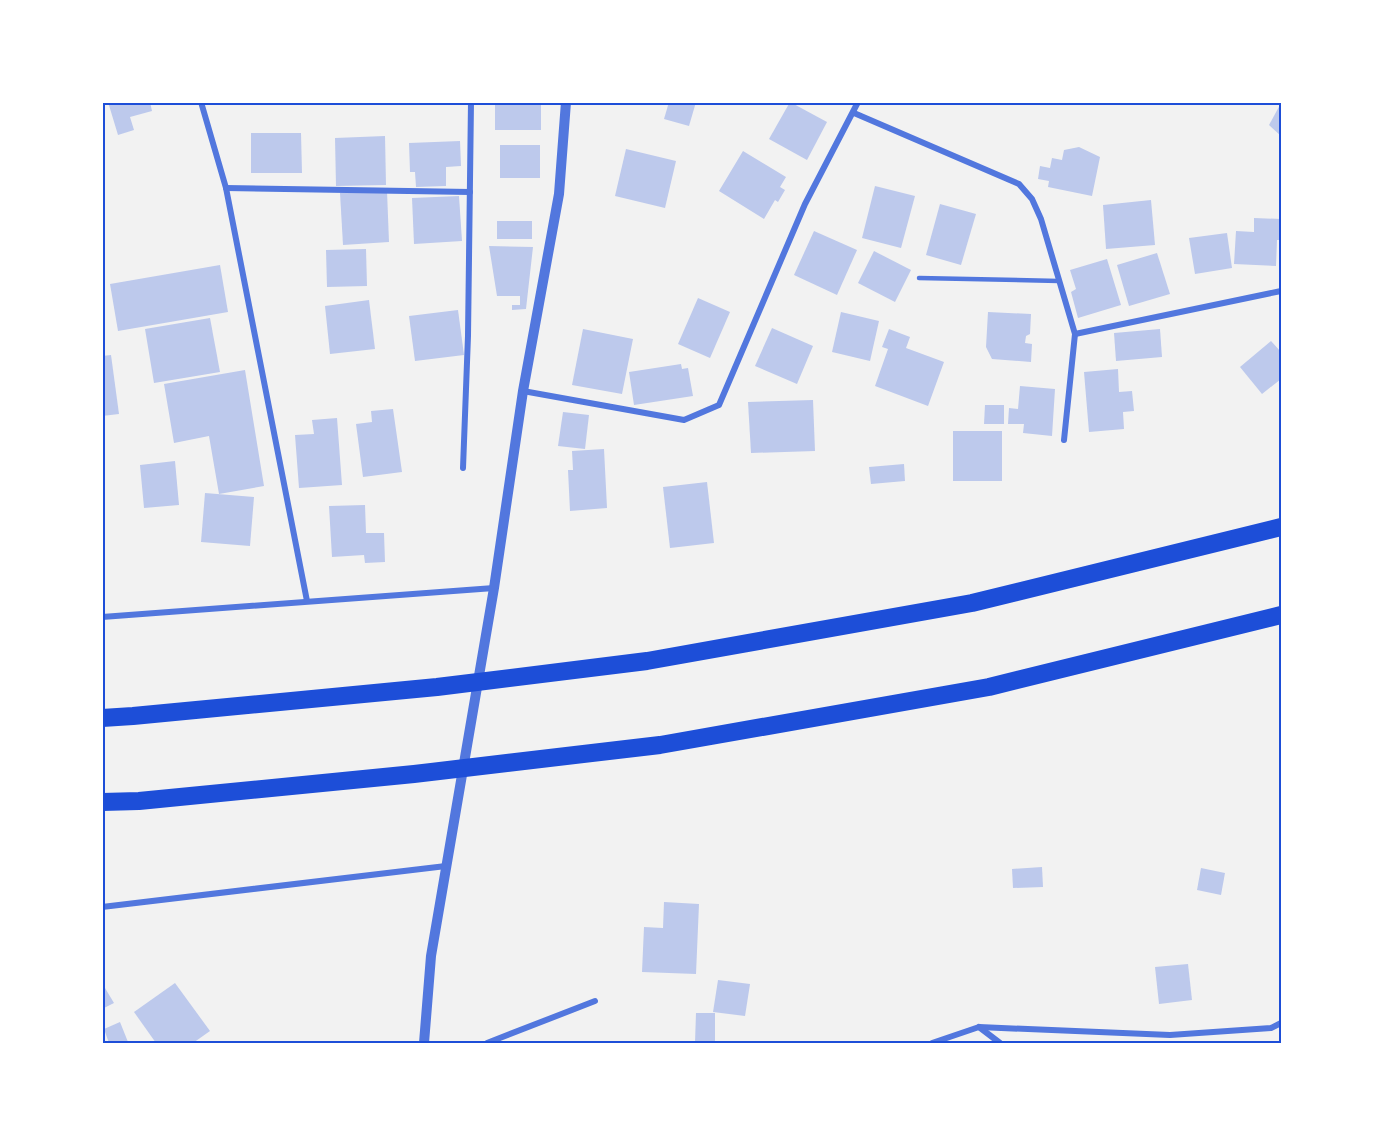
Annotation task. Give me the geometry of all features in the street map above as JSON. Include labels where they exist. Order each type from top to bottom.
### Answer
[{"type":"highway","points":[[102,717],[437,687],[647,661],[972,603],[1281,527]]},
{"type":"highway","points":[[102,802],[139,801],[414,774],[660,745],[989,687],[1281,615]]},
{"type":"street","points":[[201,102],[226,188],[307,601]]},
{"type":"street","points":[[463,468],[468,336],[471,102]]},
{"type":"street","points":[[424,1043],[431,956],[494,588],[524,391],[559,194],[566,102]]},
{"type":"street","points":[[524,391],[684,420],[719,405],[805,204],[858,102]]},
{"type":"street","points":[[854,113],[1019,184],[1032,199],[1041,219],[1075,334],[1064,440]]},
{"type":"street","points":[[226,188],[470,192]]},
{"type":"street","points":[[1075,334],[1281,291]]},
{"type":"street","points":[[102,617],[494,588]]},
{"type":"street","points":[[102,907],[446,866]]},
{"type":"street","points":[[487,1043],[595,1001]]},
{"type":"street","points":[[932,1043],[979,1027],[1170,1035],[1271,1028],[1281,1023]]},
{"type":"street","points":[[979,1027],[1000,1043]]},
{"type":"lane","points":[[919,278],[1059,281]]},
{"type":"building","points":[[108,102],[150,102],[152,111],[130,117],[134,130],[118,135]]},
{"type":"building","points":[[495,102],[541,102],[541,130],[495,130]]},
{"type":"building","points":[[669,102],[696,102],[689,126],[664,119]]},
{"type":"building","points":[[790,102],[827,122],[807,160],[769,139]]},
{"type":"building","points":[[1281,103],[1281,136],[1269,125]]},
{"type":"building","points":[[251,133],[301,133],[302,173],[251,173]]},
{"type":"building","points":[[385,136],[386,185],[336,186],[335,138]]},
{"type":"building","points":[[460,141],[461,166],[446,167],[446,186],[416,187],[415,172],[410,172],[409,143]]},
{"type":"building","points":[[500,145],[540,145],[540,178],[500,178]]},
{"type":"building","points":[[1079,147],[1100,157],[1092,196],[1048,187],[1049,181],[1038,179],[1040,166],[1050,168],[1052,158],[1062,160],[1064,150]]},
{"type":"building","points":[[626,149],[676,161],[665,208],[615,196]]},
{"type":"building","points":[[743,151],[786,177],[780,187],[785,190],[778,202],[775,200],[764,219],[719,191]]},
{"type":"building","points":[[875,186],[915,196],[901,248],[862,238]]},
{"type":"building","points":[[387,191],[389,242],[343,245],[340,193]]},
{"type":"building","points":[[459,196],[462,241],[414,244],[412,198]]},
{"type":"building","points":[[1151,200],[1155,245],[1106,249],[1103,205]]},
{"type":"building","points":[[940,204],[976,214],[961,265],[926,255]]},
{"type":"building","points":[[1254,218],[1281,219],[1281,240],[1277,240],[1276,266],[1234,264],[1236,231],[1254,232]]},
{"type":"building","points":[[497,221],[532,221],[532,239],[497,239]]},
{"type":"building","points":[[814,231],[857,250],[837,295],[794,275]]},
{"type":"building","points":[[1227,233],[1232,268],[1195,274],[1189,238]]},
{"type":"building","points":[[489,246],[533,247],[526,309],[512,310],[512,305],[520,305],[520,296],[497,296]]},
{"type":"building","points":[[366,249],[367,286],[327,287],[326,250]]},
{"type":"building","points":[[874,251],[911,270],[895,302],[858,283]]},
{"type":"building","points":[[1157,253],[1170,294],[1129,306],[1117,265]]},
{"type":"building","points":[[1107,259],[1121,305],[1078,318],[1071,292],[1076,289],[1070,270]]},
{"type":"building","points":[[220,265],[228,312],[118,331],[110,284]]},
{"type":"building","points":[[698,298],[730,312],[710,358],[678,344]]},
{"type":"building","points":[[369,300],[375,349],[330,354],[325,306]]},
{"type":"building","points":[[458,310],[464,355],[415,361],[409,316]]},
{"type":"building","points":[[841,312],[879,321],[870,361],[832,352]]},
{"type":"building","points":[[988,312],[1031,314],[1030,334],[1026,336],[1025,343],[1032,344],[1031,362],[992,359],[986,347]]},
{"type":"building","points":[[210,318],[220,372],[154,383],[145,329]]},
{"type":"building","points":[[772,328],[813,346],[797,384],[755,366]]},
{"type":"building","points":[[583,329],[633,339],[622,394],[572,385]]},
{"type":"building","points":[[889,329],[910,337],[906,348],[944,362],[928,406],[875,386],[888,349],[882,347]]},
{"type":"building","points":[[1160,329],[1162,357],[1116,361],[1114,333]]},
{"type":"building","points":[[1271,341],[1281,352],[1281,379],[1262,394],[1240,367]]},
{"type":"building","points":[[111,355],[119,414],[102,416],[102,356]]},
{"type":"building","points":[[681,364],[682,369],[688,368],[693,396],[634,405],[629,372]]},
{"type":"building","points":[[1118,369],[1119,392],[1132,391],[1134,411],[1123,412],[1124,429],[1089,432],[1084,372]]},
{"type":"building","points":[[245,370],[264,486],[219,494],[209,436],[174,443],[164,384]]},
{"type":"building","points":[[1020,386],[1055,389],[1052,436],[1023,433],[1024,424],[1008,424],[1009,408],[1018,409]]},
{"type":"building","points":[[813,400],[815,451],[751,453],[748,402]]},
{"type":"building","points":[[985,405],[1004,405],[1004,424],[984,424]]},
{"type":"building","points":[[393,409],[402,472],[363,477],[356,424],[372,422],[371,411]]},
{"type":"building","points":[[563,412],[589,415],[585,449],[558,446]]},
{"type":"building","points":[[337,418],[342,485],[299,488],[295,435],[314,434],[312,420]]},
{"type":"building","points":[[953,431],[1002,431],[1002,481],[953,481]]},
{"type":"building","points":[[604,449],[607,508],[570,511],[568,470],[573,470],[572,451]]},
{"type":"building","points":[[175,461],[179,505],[144,508],[140,465]]},
{"type":"building","points":[[904,464],[905,481],[871,484],[869,467]]},
{"type":"building","points":[[707,482],[714,543],[670,548],[663,487]]},
{"type":"building","points":[[205,493],[254,497],[250,546],[201,542]]},
{"type":"building","points":[[365,505],[366,533],[384,533],[385,562],[365,563],[364,555],[332,557],[329,506]]},
{"type":"building","points":[[1042,867],[1043,887],[1013,888],[1012,869]]},
{"type":"building","points":[[1201,868],[1225,873],[1221,895],[1197,890]]},
{"type":"building","points":[[664,902],[699,904],[696,974],[642,972],[644,927],[663,928]]},
{"type":"building","points":[[1188,964],[1192,1000],[1159,1004],[1155,967]]},
{"type":"building","points":[[718,980],[750,984],[745,1016],[713,1012]]},
{"type":"building","points":[[102,983],[114,1003],[102,1009]]},
{"type":"building","points":[[175,983],[210,1031],[193,1043],[156,1043],[134,1012]]},
{"type":"building","points":[[696,1013],[715,1013],[715,1043],[695,1043]]},
{"type":"building","points":[[120,1022],[128,1042],[109,1043],[104,1029]]}]
